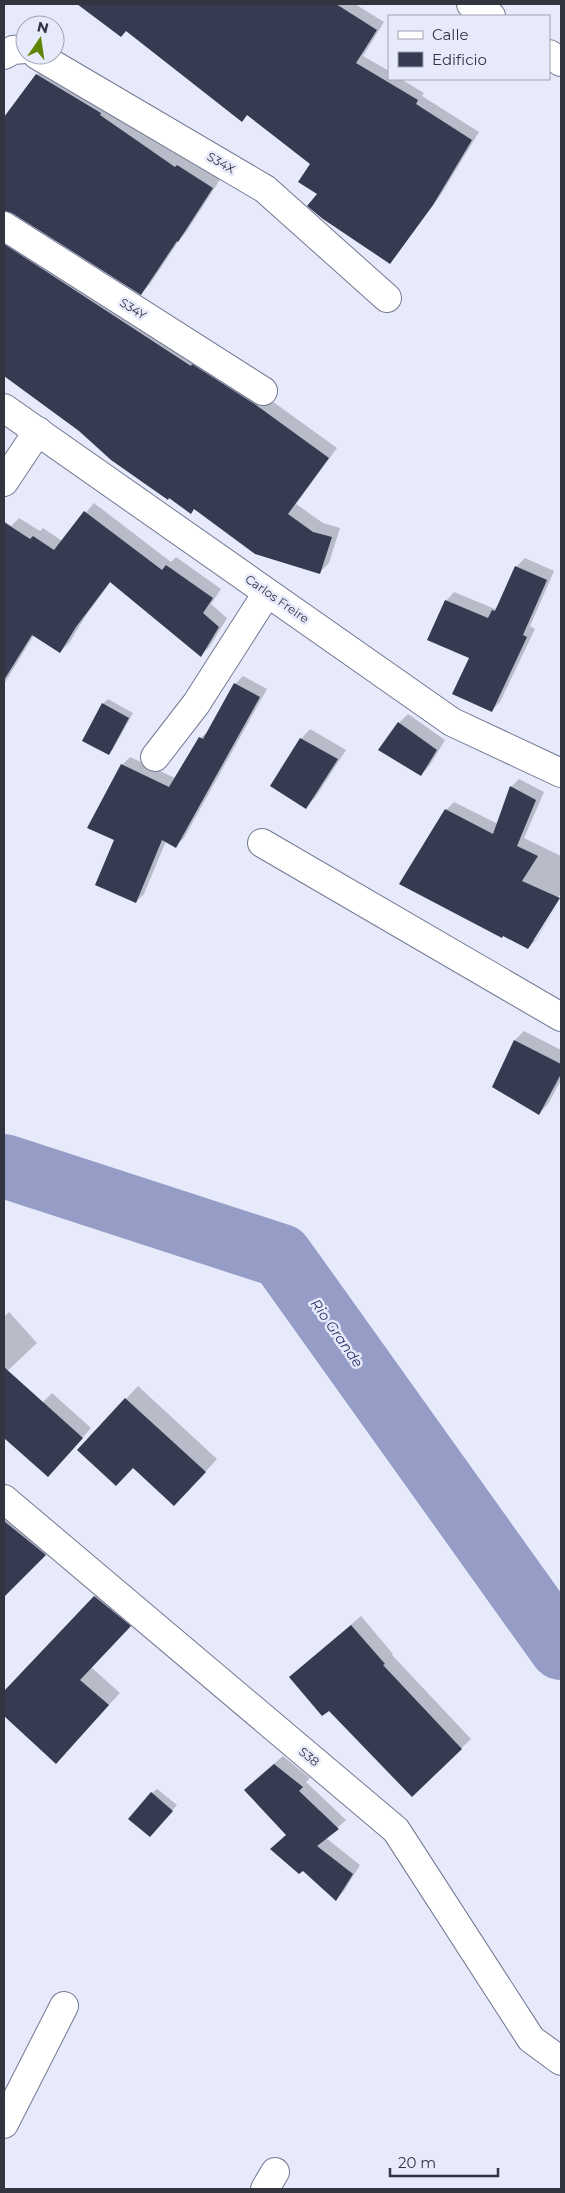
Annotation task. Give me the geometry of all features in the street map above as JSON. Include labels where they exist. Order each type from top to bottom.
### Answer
[{"type":"street","points":[[471,4],[489,15]]},
{"type":"street","points":[[550,55],[561,62]]},
{"type":"street","name":"S34X","points":[[43,65],[265,189],[387,298]]},
{"type":"street","name":"S34Y","points":[[4,226],[263,391]]},
{"type":"street","name":"Carlos Freire","points":[[4,408],[452,722],[561,773]]},
{"type":"street","points":[[4,482],[38,431]]},
{"type":"street","points":[[155,757],[196,704],[268,592]]},
{"type":"street","points":[[262,843],[561,1017]]},
{"type":"street","name":"S38","points":[[4,1499],[396,1830],[531,2039],[561,2061]]},
{"type":"street","points":[[4,2124],[64,2006]]},
{"type":"building","points":[[77,4],[336,4],[377,30],[356,63],[418,100],[416,104],[472,140],[433,205],[390,264],[307,206],[317,194],[298,182],[310,164],[247,115],[242,122],[126,31],[121,37]]},
{"type":"building","points":[[36,74],[101,113],[100,115],[175,167],[177,165],[213,188],[141,295],[12,213],[4,211],[4,117]]},
{"type":"building","points":[[4,244],[191,366],[192,364],[256,405],[329,458],[288,514],[313,532],[332,537],[320,574],[255,554],[194,509],[191,514],[169,498],[168,500],[111,460],[79,431],[4,376]]},
{"type":"building","points":[[84,511],[162,570],[166,565],[213,598],[203,613],[219,627],[201,657],[110,582],[76,627],[60,653],[32,635],[4,680],[4,522],[30,539],[33,536],[54,550]]},
{"type":"building","points":[[515,566],[547,580],[523,635],[527,637],[492,712],[452,694],[469,658],[427,640],[445,600],[488,618],[492,610],[495,611]]},
{"type":"building","points":[[234,683],[260,697],[176,848],[162,840],[136,903],[95,885],[114,840],[87,828],[121,764],[169,787],[199,737],[203,739]]},
{"type":"building","points":[[102,703],[129,718],[109,755],[82,741]]},
{"type":"building","points":[[398,722],[437,750],[421,776],[378,750]]},
{"type":"building","points":[[300,738],[338,759],[306,809],[270,786]]},
{"type":"building","points":[[510,786],[536,800],[517,846],[538,856],[522,881],[560,898],[528,949],[503,936],[502,938],[399,884],[445,809],[493,834]]},
{"type":"building","points":[[514,1040],[561,1064],[561,1074],[539,1115],[492,1087]]},
{"type":"building","points":[[4,1367],[83,1438],[48,1477],[4,1438]]},
{"type":"building","points":[[125,1398],[206,1472],[174,1506],[133,1468],[116,1486],[77,1450]]},
{"type":"building","points":[[4,1521],[46,1555],[4,1597]]},
{"type":"building","points":[[94,1596],[131,1626],[80,1680],[109,1705],[56,1764],[4,1716],[4,1691]]},
{"type":"building","points":[[351,1625],[385,1664],[383,1665],[462,1749],[412,1797],[329,1711],[322,1716],[289,1677]]},
{"type":"building","points":[[274,1764],[303,1787],[299,1791],[339,1829],[317,1846],[353,1874],[336,1901],[303,1871],[299,1874],[270,1849],[286,1835],[244,1790]]},
{"type":"building","points":[[151,1792],[173,1811],[150,1837],[128,1819]]},
{"type":"waterway","name":"Rio Grande","points":[[4,1166],[281,1256],[561,1648]]}]
